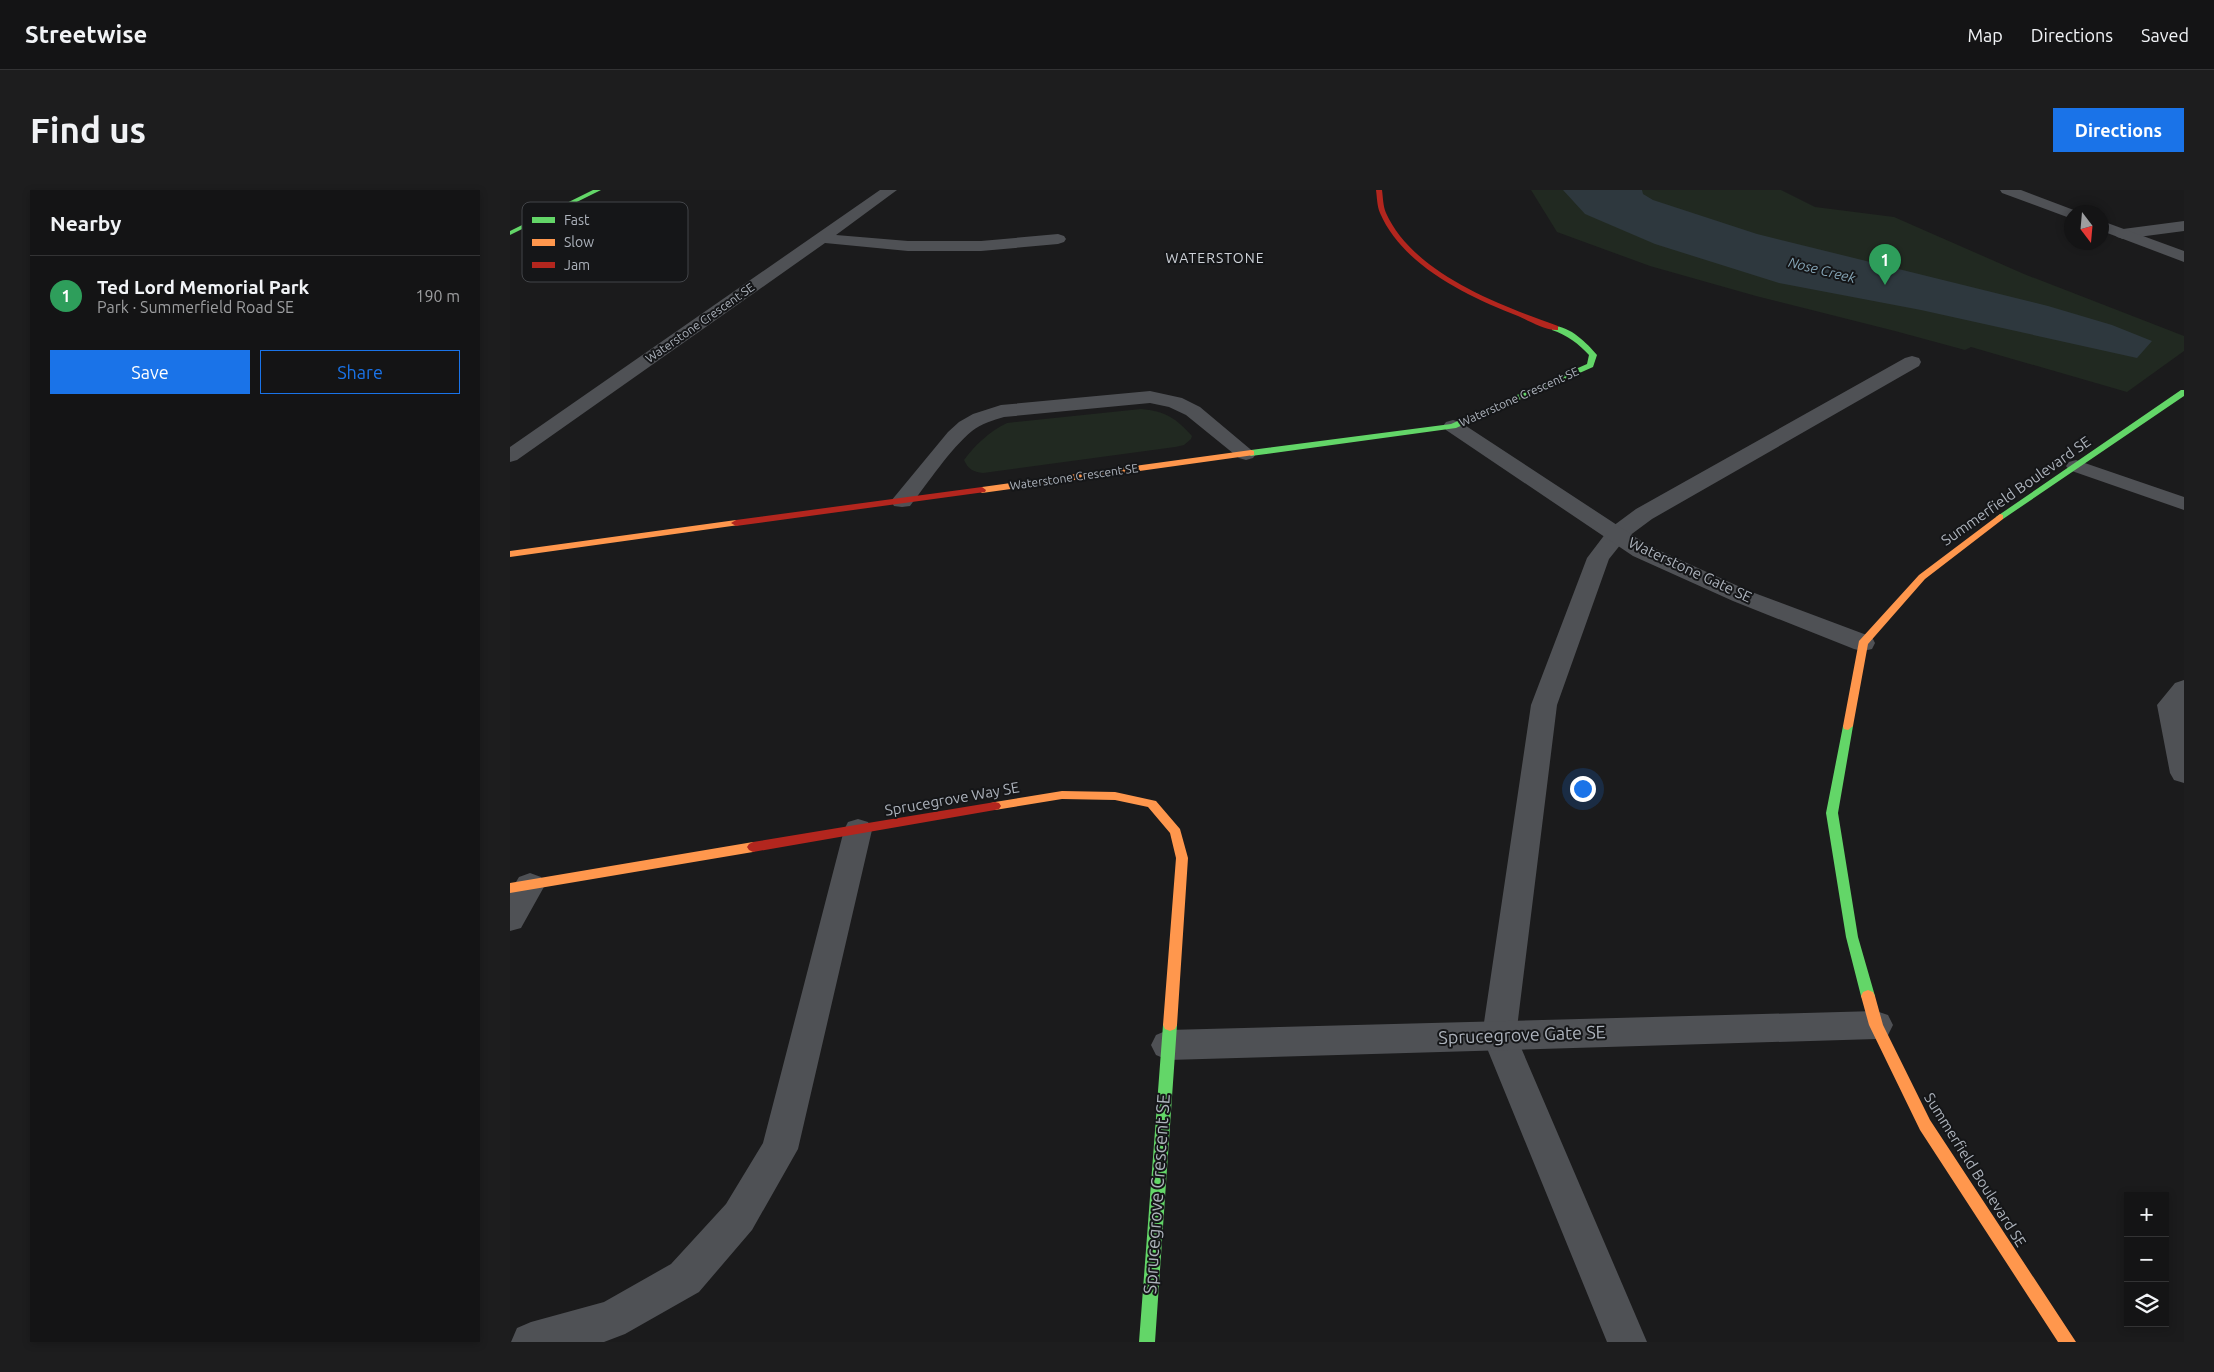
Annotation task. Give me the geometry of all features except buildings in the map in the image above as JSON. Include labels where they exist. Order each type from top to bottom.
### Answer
[{"type":"main road","points":[[573,202],[598,190]]},
{"type":"main road","name":"Waterstone Crescent SE","points":[[510,554],[1454,426],[1590,365],[1593,354],[1585,344],[1571,333],[1499,306],[1456,284],[1432,267],[1410,248],[1391,227],[1383,212],[1379,190]]},
{"type":"main road","points":[[510,233],[522,227]]},
{"type":"main road","name":"Summerfield Boulevard SE","points":[[2068,1342],[1925,1125],[1876,1025],[1852,937],[1832,813],[1863,643],[1922,577],[1992,522],[2184,392]]},
{"type":"main road","name":"Sprucegrove Way SE","points":[[520,886],[1062,795],[1116,796],[1152,804],[1176,832],[1182,858],[1168,1045]]},
{"type":"main road","name":"Sprucegrove Crescent SE","points":[[1147,1342],[1168,1045]]},
{"type":"street","name":"Waterstone Crescent SE","points":[[510,456],[890,190]]},
{"type":"street","points":[[2007,190],[2064,211]]},
{"type":"street","points":[[2123,234],[2184,226]]},
{"type":"street","points":[[2109,229],[2184,257]]},
{"type":"street","points":[[821,238],[908,246],[972,246],[1058,239]]},
{"type":"street","points":[[1627,1342],[1499,1036],[1544,705],[1598,558],[1617,534],[1644,514],[1912,362]]},
{"type":"street","points":[[902,501],[966,426],[980,418],[1001,412],[1114,399],[1150,397],[1175,402],[1193,411],[1246,454]]},
{"type":"street","name":"Waterstone Gate SE","points":[[1454,426],[1641,551],[1741,596],[1863,643]]},
{"type":"street","points":[[2076,466],[2184,504]]},
{"type":"street","points":[[2184,689],[2170,705],[2184,773]]},
{"type":"street","points":[[531,1342],[611,1320],[685,1278],[739,1217],[780,1149],[858,830]]},
{"type":"street","points":[[510,919],[520,886]]},
{"type":"street","name":"Sprucegrove Gate SE","points":[[1168,1045],[1876,1025]]},
{"type":"shaded area","points":[[1531,190],[1781,190],[1815,207],[1894,217],[2024,274],[2184,336],[2184,351],[2127,392],[1971,347],[1965,350],[1756,296],[1650,266],[1557,232]]},
{"type":"shaded area","points":[[1141,409],[1157,412],[1175,420],[1192,436],[1191,439],[1184,445],[1175,447],[983,473],[971,469],[964,460],[983,439],[1007,423]]},
{"type":"water","name":"Nose Creek","points":[[1563,190],[1642,190],[1643,194],[1653,200],[1757,234],[2048,306],[2112,325],[2152,341],[2137,358],[1921,310],[1779,283],[1655,244],[1585,214]]},
{"type":"traffic: fast","points":[[573,202],[598,190]]},
{"type":"traffic: fast","points":[[510,233],[522,227]]},
{"type":"traffic: fast","points":[[1251,453],[1453,426],[1590,365],[1593,355],[1589,350],[1571,336],[1555,328]]},
{"type":"traffic: fast","points":[[2000,517],[2184,392]]},
{"type":"traffic: fast","points":[[1848,726],[1832,813],[1852,937],[1868,996]]},
{"type":"traffic: fast","points":[[1147,1342],[1170,1025]]},
{"type":"traffic: slow","points":[[982,490],[1251,453]]},
{"type":"traffic: slow","points":[[1848,726],[1863,643],[1922,577],[2000,517]]},
{"type":"traffic: slow","points":[[510,554],[736,523]]},
{"type":"traffic: slow","points":[[995,806],[1062,795],[1115,796],[1152,804],[1176,832],[1182,858],[1170,1025]]},
{"type":"traffic: slow","points":[[510,888],[753,847]]},
{"type":"traffic: slow","points":[[1868,996],[1876,1025],[1925,1125],[2068,1342]]},
{"type":"traffic: jam","points":[[1379,190],[1383,213],[1396,234],[1413,253],[1434,270],[1482,298],[1555,328]]},
{"type":"traffic: jam","points":[[736,523],[982,490]]},
{"type":"traffic: jam","points":[[753,847],[995,806]]},
{"type":"place","name":"Ted Lord Memorial Park","points":[[1885,285]]},
{"type":"district","name":"WATERSTONE","points":[[1215,258]]}]
